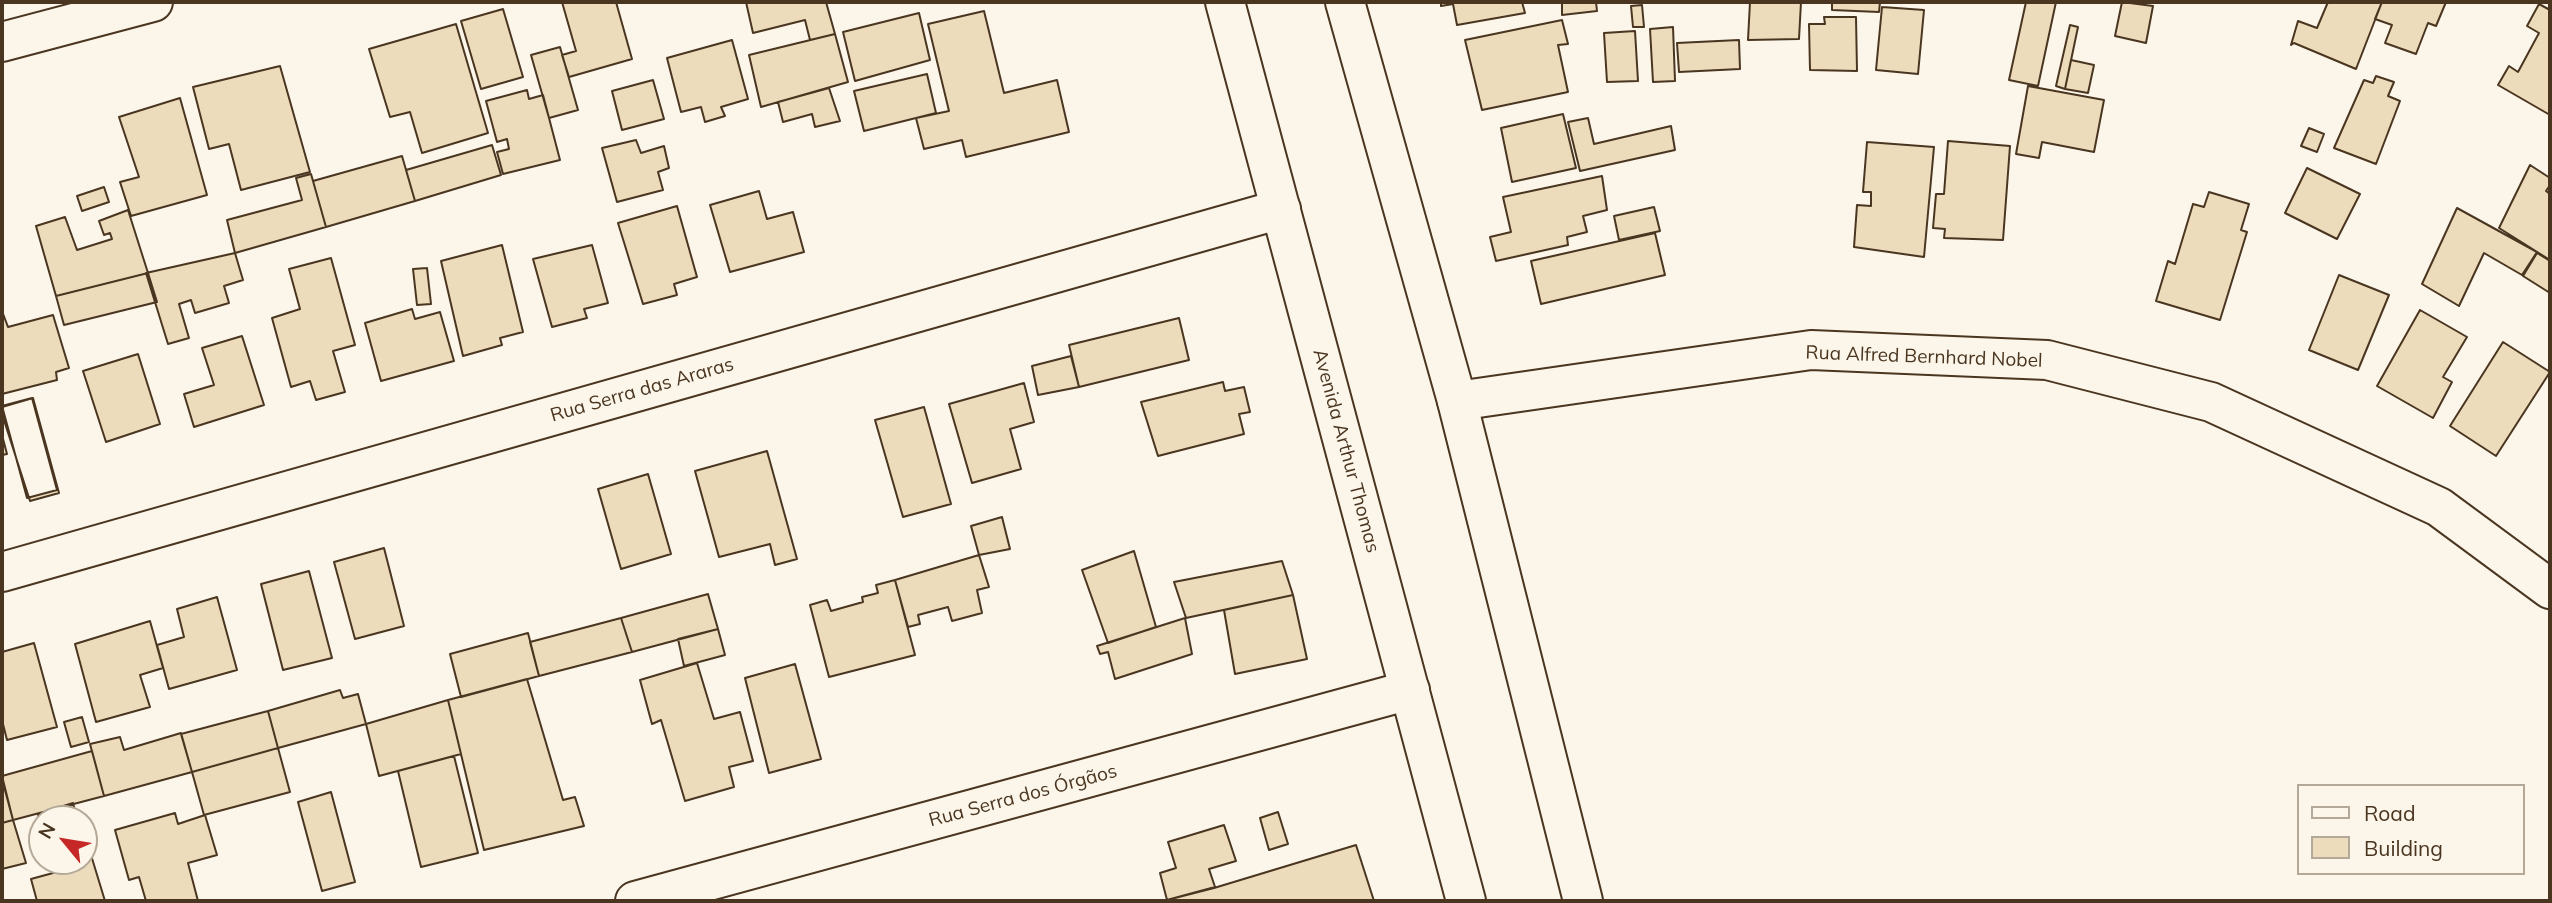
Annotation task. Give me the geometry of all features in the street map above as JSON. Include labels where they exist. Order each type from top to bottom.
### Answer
[{"type":"street","points":[[2,43],[153,2]]},
{"type":"street","name":"Avenida Arthur Thomas","points":[[1225,2],[1466,901]]},
{"type":"street","points":[[1345,2],[1457,401],[1583,901]]},
{"type":"street","name":"Rua Serra das Araras","points":[[2,572],[1281,209]]},
{"type":"street","name":"Rua Alfred Bernhard Nobel","points":[[1457,401],[1811,350],[2047,360],[2211,402],[2439,507],[2550,589]]},
{"type":"street","name":"Rua Serra dos Órgãos","points":[[635,901],[1410,690]]},
{"type":"building","points":[[562,2],[616,2],[632,59],[569,77],[562,55],[576,51]]},
{"type":"building","points":[[746,2],[826,2],[835,34],[810,40],[805,20],[753,33]]},
{"type":"building","points":[[1441,2],[1522,2],[1525,13],[1457,25],[1453,4],[1441,6]]},
{"type":"building","points":[[1562,2],[1596,2],[1597,11],[1562,15]]},
{"type":"building","points":[[1750,2],[1801,2],[1799,39],[1748,40]]},
{"type":"building","points":[[1832,2],[1880,2],[1879,12],[1832,10]]},
{"type":"building","points":[[2026,2],[2056,2],[2038,86],[2009,80]]},
{"type":"building","points":[[2122,2],[2153,6],[2146,43],[2115,36]]},
{"type":"building","points":[[2328,2],[2382,2],[2356,69],[2294,43],[2291,45],[2298,21],[2317,28]]},
{"type":"building","points":[[2382,2],[2446,2],[2436,26],[2428,23],[2416,54],[2385,43],[2392,25],[2375,19]]},
{"type":"building","points":[[2539,4],[2550,10],[2550,115],[2498,85],[2509,66],[2518,72],[2539,33],[2527,26]]},
{"type":"building","points":[[1642,5],[1644,27],[1633,27],[1631,6]]},
{"type":"building","points":[[1882,7],[1924,10],[1918,74],[1876,70]]},
{"type":"building","points":[[503,9],[523,77],[481,89],[461,21]]},
{"type":"building","points":[[984,11],[1004,93],[1057,80],[1069,132],[966,157],[962,140],[924,149],[916,118],[949,111],[928,24]]},
{"type":"building","points":[[919,13],[930,60],[855,81],[843,32]]},
{"type":"building","points":[[1824,17],[1856,17],[1857,71],[1810,70],[1809,24],[1825,24]]},
{"type":"building","points":[[1562,20],[1568,44],[1558,45],[1568,92],[1482,110],[1465,40]]},
{"type":"building","points":[[456,24],[488,133],[422,153],[410,112],[390,117],[369,49]]},
{"type":"building","points":[[2070,25],[2078,27],[2065,89],[2056,86]]},
{"type":"building","points":[[1673,27],[1675,81],[1653,82],[1650,29]]},
{"type":"building","points":[[1635,31],[1638,81],[1607,82],[1604,33]]},
{"type":"building","points":[[835,34],[848,82],[761,107],[749,55]]},
{"type":"building","points":[[732,40],[748,99],[721,107],[725,116],[705,122],[701,107],[681,112],[667,58]]},
{"type":"building","points":[[1739,40],[1740,69],[1679,72],[1677,43]]},
{"type":"building","points":[[560,47],[578,110],[549,118],[531,55]]},
{"type":"building","points":[[2071,60],[2094,65],[2088,93],[2065,89]]},
{"type":"building","points":[[280,66],[310,172],[241,190],[229,144],[209,149],[193,87]]},
{"type":"building","points":[[927,74],[936,113],[864,131],[854,91]]},
{"type":"building","points":[[2376,76],[2394,82],[2388,96],[2400,101],[2376,164],[2334,148],[2364,80],[2373,83]]},
{"type":"building","points":[[653,80],[664,119],[622,130],[612,91]]},
{"type":"building","points":[[2028,86],[2104,100],[2094,152],[2042,142],[2039,158],[2016,154]]},
{"type":"building","points":[[829,88],[840,121],[815,127],[812,114],[783,122],[778,102]]},
{"type":"building","points":[[527,90],[529,99],[543,95],[560,160],[503,174],[497,152],[509,149],[507,139],[497,142],[486,101]]},
{"type":"building","points":[[180,98],[207,195],[131,216],[120,182],[139,177],[119,117]]},
{"type":"building","points":[[1563,114],[1576,168],[1512,182],[1501,128]]},
{"type":"building","points":[[1588,118],[1594,144],[1671,126],[1675,150],[1580,171],[1568,122]]},
{"type":"building","points":[[2309,128],[2324,134],[2317,152],[2301,146]]},
{"type":"building","points":[[636,140],[641,153],[664,146],[669,168],[658,172],[663,190],[617,202],[602,148]]},
{"type":"building","points":[[1948,141],[2010,146],[2003,240],[1944,238],[1945,229],[1933,228],[1936,194],[1944,194]]},
{"type":"building","points":[[1867,142],[1934,147],[1924,257],[1854,247],[1857,205],[1871,206],[1871,192],[1863,192]]},
{"type":"building","points":[[492,145],[501,175],[415,201],[406,170]]},
{"type":"building","points":[[402,156],[415,201],[326,227],[313,181]]},
{"type":"building","points":[[2530,165],[2550,178],[2546,191],[2550,194],[2550,260],[2499,228]]},
{"type":"building","points":[[2307,168],[2360,194],[2337,239],[2285,213]]},
{"type":"building","points":[[311,174],[326,227],[235,253],[227,220],[302,200],[296,178]]},
{"type":"building","points":[[1602,176],[1607,210],[1583,216],[1587,232],[1567,237],[1568,245],[1496,261],[1490,237],[1511,232],[1503,197]]},
{"type":"building","points":[[104,187],[109,202],[82,211],[77,196]]},
{"type":"building","points":[[759,191],[767,219],[793,212],[804,252],[730,272],[710,205]]},
{"type":"building","points":[[2209,192],[2249,204],[2241,230],[2247,232],[2220,320],[2156,301],[2168,261],[2175,264],[2193,204],[2204,207]]},
{"type":"building","points":[[677,206],[697,277],[674,284],[677,295],[643,304],[618,223]]},
{"type":"building","points":[[1654,207],[1660,231],[1619,240],[1614,216]]},
{"type":"building","points":[[2457,208],[2537,252],[2522,275],[2484,253],[2459,306],[2422,284]]},
{"type":"building","points":[[128,210],[148,273],[56,296],[36,226],[65,217],[77,250],[112,239],[110,233],[104,235],[99,221]]},
{"type":"building","points":[[1655,233],[1665,275],[1541,304],[1531,261]]},
{"type":"building","points":[[502,245],[523,332],[500,338],[502,345],[463,356],[441,261]]},
{"type":"building","points":[[592,245],[608,303],[584,309],[587,318],[552,327],[533,259]]},
{"type":"building","points":[[235,253],[243,280],[224,286],[229,303],[195,313],[191,300],[179,304],[189,338],[168,344],[146,273]]},
{"type":"building","points":[[2537,253],[2550,261],[2550,293],[2523,276]]},
{"type":"building","points":[[331,258],[355,345],[333,351],[345,392],[316,400],[310,381],[291,387],[272,318],[300,309],[289,269]]},
{"type":"building","points":[[427,268],[431,304],[417,305],[413,269]]},
{"type":"building","points":[[148,273],[157,302],[64,325],[56,296]]},
{"type":"building","points":[[2339,275],[2389,295],[2358,370],[2309,350]]},
{"type":"building","points":[[412,309],[415,319],[440,312],[454,361],[381,381],[365,323]]},
{"type":"building","points":[[2420,310],[2467,337],[2443,377],[2452,382],[2433,418],[2377,386]]},
{"type":"building","points":[[2,311],[8,327],[53,315],[69,368],[56,372],[57,380],[2,394]]},
{"type":"building","points":[[1179,318],[1189,360],[1079,387],[1069,345]]},
{"type":"building","points":[[242,336],[264,405],[194,427],[184,394],[214,385],[202,348]]},
{"type":"building","points":[[2503,342],[2550,372],[2496,456],[2450,426]]},
{"type":"building","points":[[138,354],[160,424],[106,442],[83,371]]},
{"type":"building","points":[[1071,356],[1079,387],[1038,395],[1032,366]]},
{"type":"building","points":[[1223,382],[1225,391],[1244,387],[1250,412],[1239,414],[1244,434],[1158,456],[1141,402]]},
{"type":"building","points":[[1024,383],[1034,422],[1010,429],[1021,469],[972,483],[949,404]]},
{"type":"building","points":[[32,398],[57,490],[27,498],[2,406]]},
{"type":"building","points":[[33,398],[59,493],[30,501],[2,407]]},
{"type":"building","points":[[924,407],[951,504],[903,517],[875,420]]},
{"type":"building","points":[[2,435],[7,454],[2,455]]},
{"type":"building","points":[[767,451],[797,559],[775,565],[770,544],[719,557],[695,471]]},
{"type":"building","points":[[648,474],[671,554],[621,569],[598,489]]},
{"type":"building","points":[[1002,517],[1010,549],[979,555],[971,526]]},
{"type":"building","points":[[384,548],[404,626],[355,639],[334,562]]},
{"type":"building","points":[[1134,551],[1156,627],[1108,643],[1082,570]]},
{"type":"building","points":[[979,555],[989,587],[977,590],[982,613],[952,621],[948,607],[918,615],[920,624],[908,627],[895,580]]},
{"type":"building","points":[[1282,561],[1293,595],[1186,618],[1174,582]]},
{"type":"building","points":[[309,571],[332,658],[283,670],[261,584]]},
{"type":"building","points":[[895,580],[915,655],[829,677],[810,605],[827,600],[831,611],[863,602],[862,597],[878,593],[876,585]]},
{"type":"building","points":[[708,594],[718,629],[632,652],[621,618]]},
{"type":"building","points":[[1293,595],[1307,659],[1235,674],[1224,610]]},
{"type":"building","points":[[217,597],[237,670],[169,689],[157,645],[184,637],[177,609]]},
{"type":"building","points":[[621,618],[632,652],[539,676],[530,642]]},
{"type":"building","points":[[1185,618],[1192,654],[1115,679],[1108,652],[1100,654],[1097,646]]},
{"type":"building","points":[[150,621],[163,668],[140,675],[150,707],[96,722],[75,644]]},
{"type":"building","points":[[718,629],[725,655],[684,666],[678,639]]},
{"type":"building","points":[[528,633],[539,676],[461,697],[450,654]]},
{"type":"building","points":[[34,643],[57,727],[7,740],[2,720],[2,652]]},
{"type":"building","points":[[697,663],[714,719],[740,712],[753,761],[729,767],[734,787],[685,801],[661,720],[652,724],[640,680]]},
{"type":"building","points":[[795,664],[821,759],[769,773],[745,678]]},
{"type":"building","points":[[527,679],[563,800],[575,797],[584,826],[484,850],[448,700]]},
{"type":"building","points":[[340,690],[343,698],[358,694],[366,724],[278,748],[268,711]]},
{"type":"building","points":[[448,700],[461,754],[379,776],[366,724]]},
{"type":"building","points":[[268,711],[278,748],[192,772],[181,734]]},
{"type":"building","points":[[82,717],[89,742],[71,747],[64,722]]},
{"type":"building","points":[[181,733],[192,772],[104,796],[90,744],[120,737],[124,750]]},
{"type":"building","points":[[278,748],[290,792],[204,815],[192,772]]},
{"type":"building","points":[[92,751],[104,796],[70,805],[28,805],[28,816],[13,820],[2,776]]},
{"type":"building","points":[[454,756],[478,853],[421,867],[398,771]]},
{"type":"building","points":[[2,779],[13,820],[2,823]]},
{"type":"building","points":[[331,792],[355,882],[322,891],[298,802]]},
{"type":"building","points":[[1278,812],[1288,844],[1269,850],[1260,818]]},
{"type":"building","points":[[175,813],[178,824],[205,815],[217,855],[188,863],[198,901],[146,901],[139,877],[129,880],[115,830]]},
{"type":"building","points":[[13,820],[26,863],[2,869],[2,823]]},
{"type":"building","points":[[1224,825],[1236,861],[1209,869],[1215,887],[1167,900],[1160,873],[1176,868],[1168,842]]},
{"type":"building","points":[[1356,845],[1374,901],[1167,900],[1214,888]]},
{"type":"building","points":[[46,875],[97,875],[105,901],[37,901],[31,879]]}]
